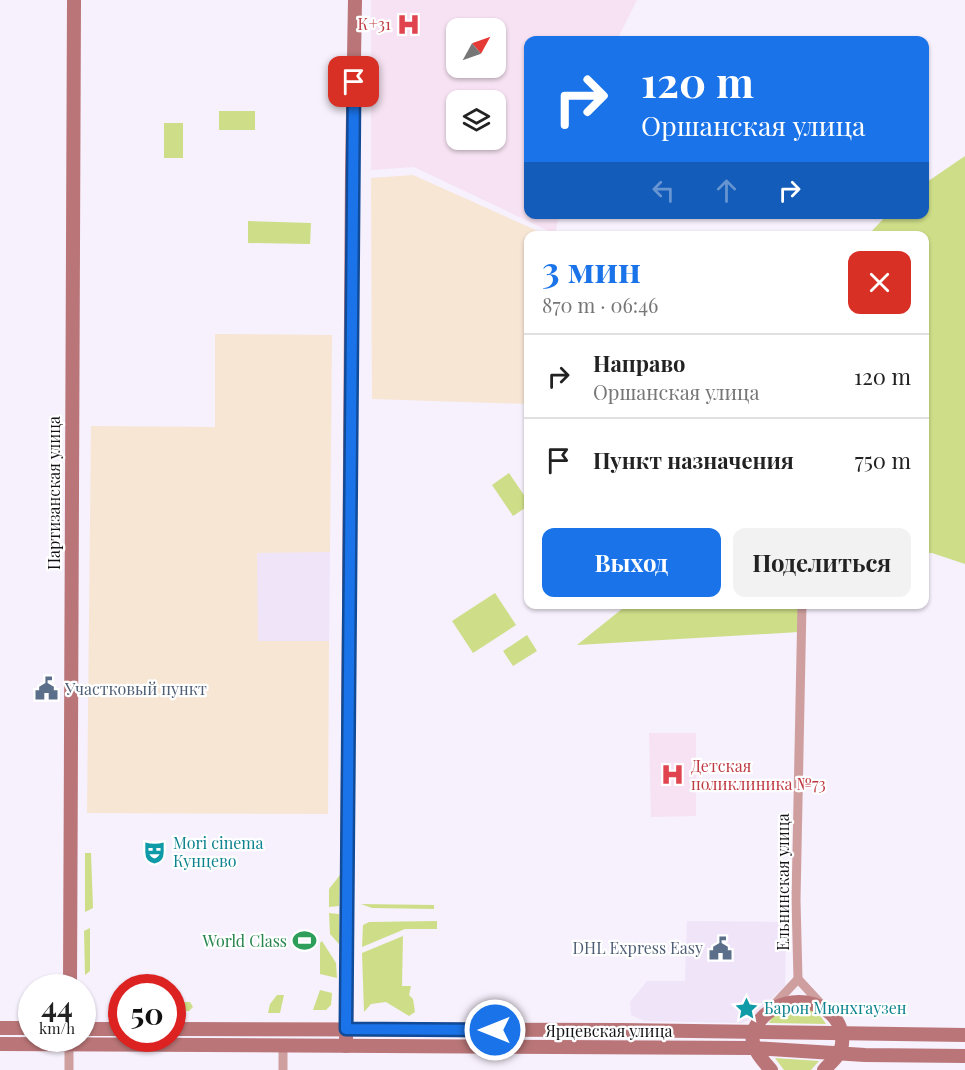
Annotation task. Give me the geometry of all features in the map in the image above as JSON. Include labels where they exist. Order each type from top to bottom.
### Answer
[{"type":"street","name":"Партизанская улица","points":[[70,974],[74,0]]},
{"type":"street","points":[[346,1046],[355,0]]},
{"type":"street","name":"Ельнинская улица","points":[[798,979],[796,900],[802,609]]},
{"type":"street","points":[[771,1069],[753,1048],[753,1032],[768,1011],[798,979],[842,1032],[842,1045],[838,1054],[824,1070]]},
{"type":"street","points":[[768,1011],[796,1000],[807,1002],[826,1011]]},
{"type":"street","points":[[0,1028],[18,1028]]},
{"type":"street","name":"Ярцевская улица","points":[[186,1029],[842,1032],[965,1035]]},
{"type":"street","points":[[943,1034],[938,1037],[935,1044],[943,1056]]},
{"type":"street","name":"Ярцевская улица","points":[[96,1042],[283,1046],[753,1048],[838,1054],[965,1056]]},
{"type":"street","name":"Ярцевская улица","points":[[0,1044],[18,1043]]},
{"type":"street","points":[[283,1046],[283,1070]]},
{"type":"street","points":[[69,1052],[69,1070]]},
{"type":"shaded area","points":[[371,0],[637,0],[619,36],[524,36],[524,219],[558,219],[556,231],[549,231],[414,167],[371,170]]},
{"type":"shaded area","points":[[413,175],[538,231],[524,231],[524,404],[372,399],[371,178]]},
{"type":"shaded area","points":[[215,334],[332,335],[330,552],[257,553],[258,641],[329,641],[328,814],[87,813],[91,426],[215,427]]},
{"type":"shaded area","points":[[257,552],[330,552],[329,641],[257,641]]},
{"type":"shaded area","name":"Детская поликлиника №73","points":[[649,733],[696,733],[696,816],[651,817]]},
{"type":"shaded area","points":[[687,921],[780,922],[786,929],[785,986],[749,1020],[742,1023],[645,1021],[631,1015],[630,1002],[647,981],[685,981]]},
{"type":"green space","points":[[219,111],[255,111],[255,130],[219,130]]},
{"type":"green space","points":[[164,123],[183,123],[183,158],[164,158]]},
{"type":"green space","points":[[965,156],[965,564],[929,553],[929,231],[872,231],[883,219],[929,219],[929,181]]},
{"type":"green space","points":[[248,221],[311,223],[310,244],[248,243]]},
{"type":"green space","points":[[509,473],[524,495],[524,509],[513,516],[492,485]]},
{"type":"green space","points":[[495,593],[516,625],[473,653],[452,621]]},
{"type":"green space","points":[[622,609],[799,609],[799,632],[577,645]]},
{"type":"green space","points":[[527,635],[537,651],[513,666],[503,651]]},
{"type":"green space","points":[[85,853],[91,853],[93,908],[85,912]]},
{"type":"green space","points":[[340,875],[339,906],[329,907],[329,889]]},
{"type":"green space","points":[[361,904],[434,905],[434,909],[372,908]]},
{"type":"green space","points":[[329,913],[339,914],[339,944],[330,934]]},
{"type":"green space","points":[[437,921],[437,929],[405,929],[362,947],[363,925],[369,922]]},
{"type":"green space","points":[[90,928],[90,971],[86,974],[85,974],[84,931]]},
{"type":"green space","points":[[403,936],[402,986],[411,986],[409,995],[413,999],[415,1012],[409,1016],[386,1002],[371,1004],[364,1012],[362,953]]},
{"type":"green space","points":[[322,941],[336,963],[337,978],[320,974],[320,943]]},
{"type":"green space","points":[[320,990],[332,993],[331,1005],[326,1010],[313,1010]]},
{"type":"green space","points":[[277,995],[284,995],[280,1013],[268,1013],[270,1004]]},
{"type":"green space","points":[[186,1002],[190,1002],[193,1007],[186,1011]]},
{"type":"green space","points":[[790,1005],[817,1011],[826,1024],[769,1023],[773,1016]]},
{"type":"green space","points":[[775,1058],[819,1061],[811,1070],[784,1070]]},
{"type":"place","name":"К+31","points":[[409,24]]},
{"type":"place","name":"Участковый пункт","points":[[47,689]]},
{"type":"place","name":"Детская поликлиника №73","points":[[673,775]]},
{"type":"place","name":"Mori cinema Кунцево","points":[[155,852]]},
{"type":"place","name":"World Class","points":[[305,941]]},
{"type":"place","name":"DHL Express Easy","points":[[721,948]]},
{"type":"place","name":"Барон Мюнхгаузен","points":[[746,1008]]},
{"type":"route","points":[[354,82],[349,915],[346,1029],[495,1030]]}]
